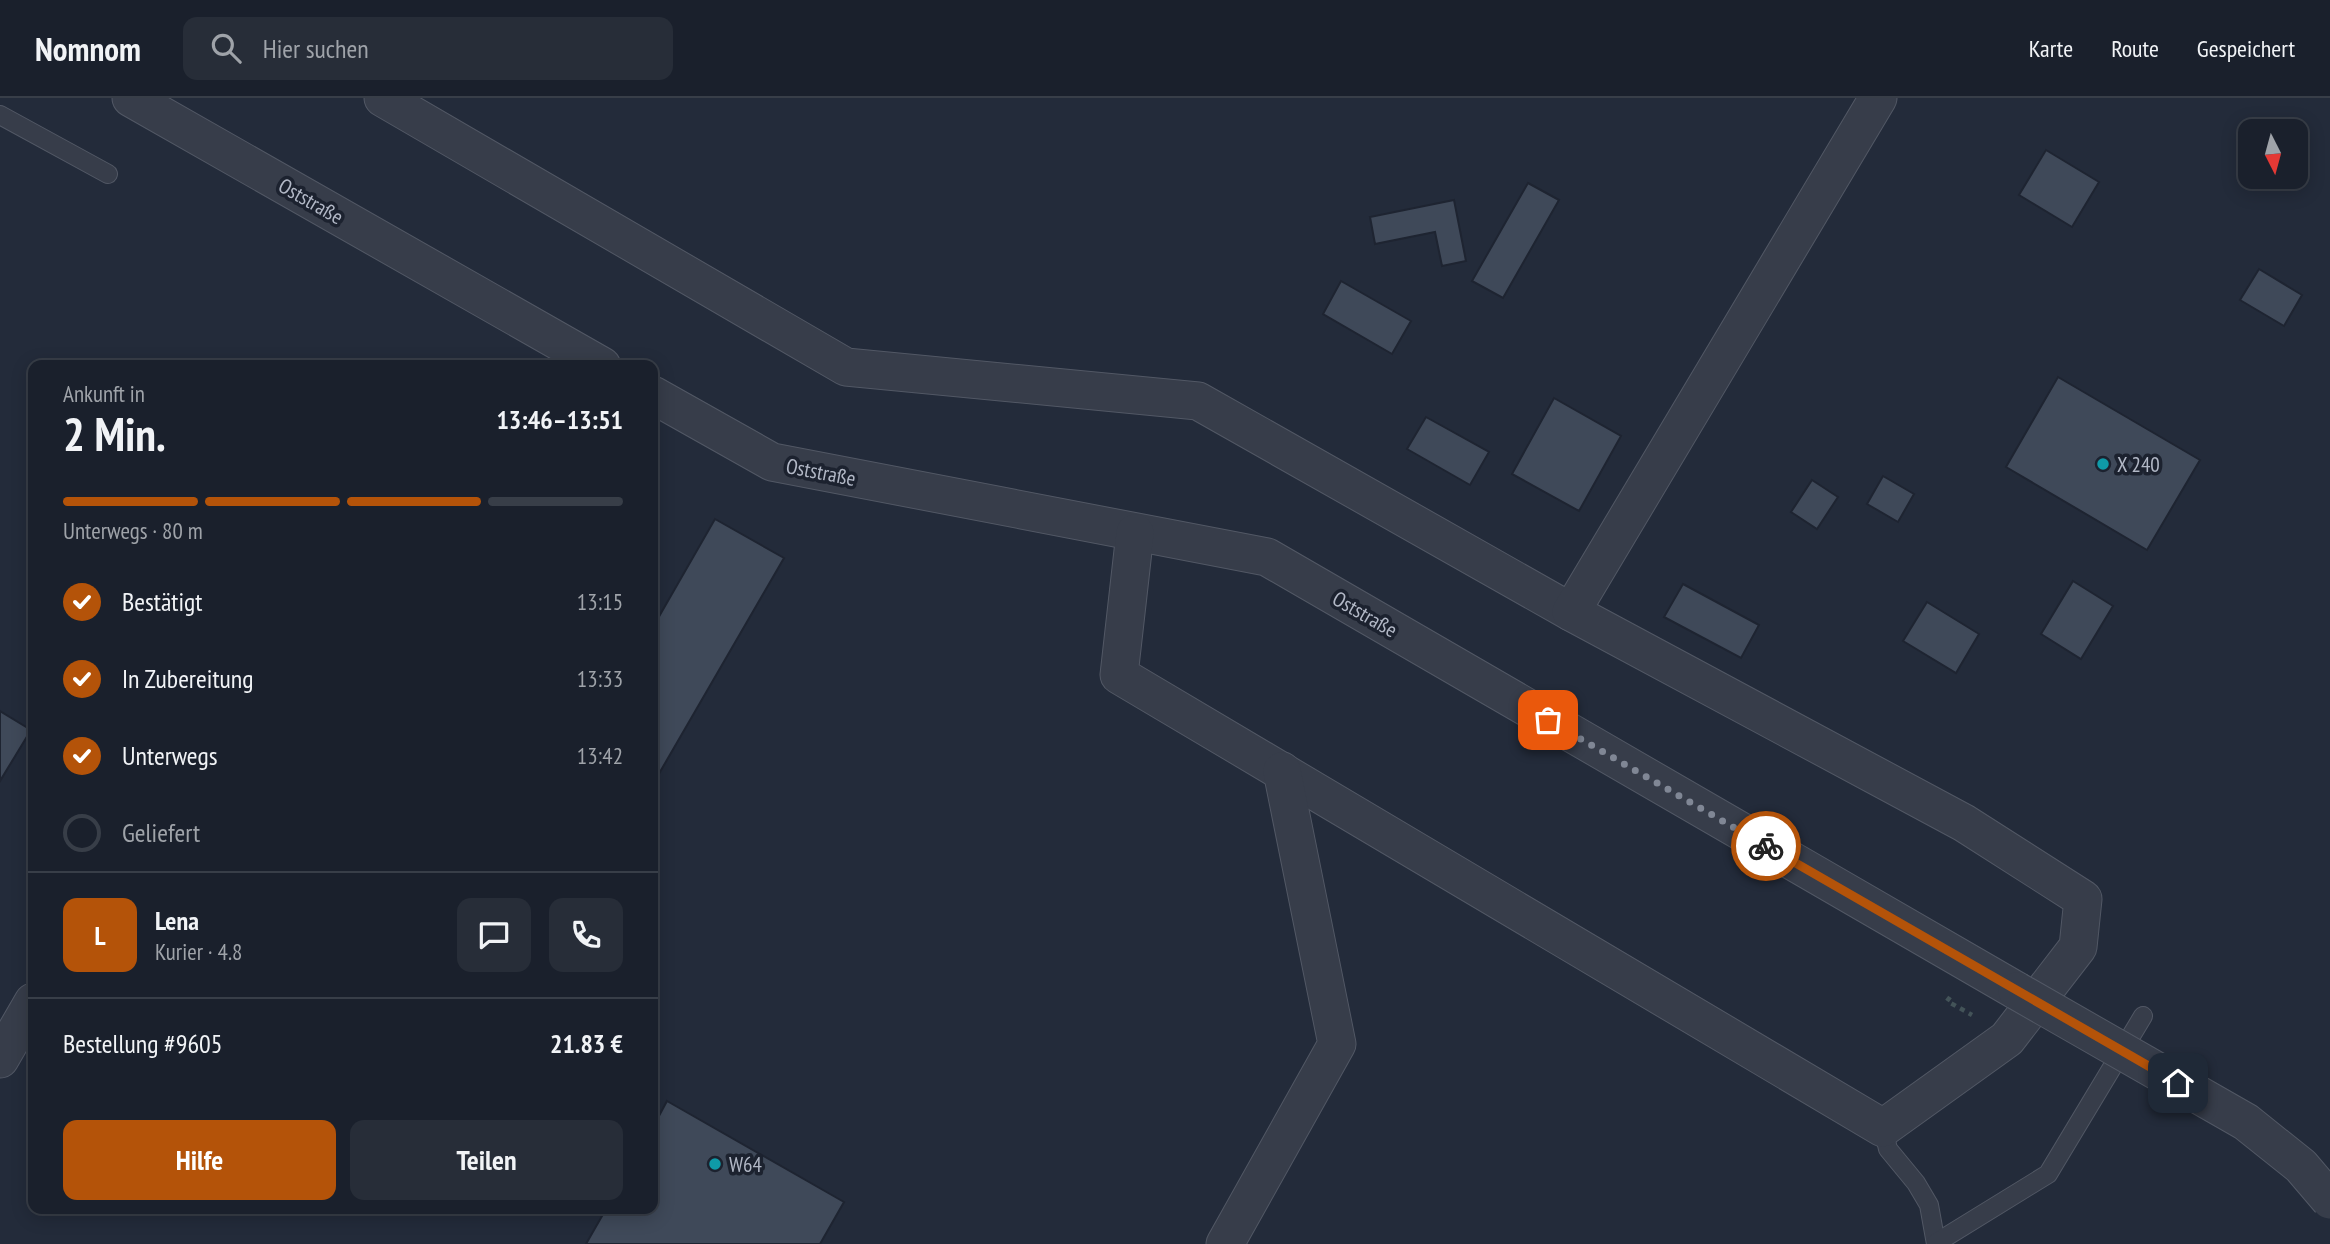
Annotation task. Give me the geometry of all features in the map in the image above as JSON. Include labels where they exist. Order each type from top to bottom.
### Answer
[{"type":"street","name":"Oststraße","points":[[131,98],[591,360]]},
{"type":"street","points":[[383,98],[846,367],[1198,401],[1571,612],[1964,823],[2083,899],[2078,947],[2007,1039],[1883,1128],[1119,676],[1135,533]]},
{"type":"street","points":[[1571,612],[1878,98]]},
{"type":"street","name":"Oststraße","points":[[658,398],[772,462],[1267,557],[2246,1122],[2301,1166],[2330,1200]]},
{"type":"street","points":[[1224,1244],[1337,1044],[1282,771]]},
{"type":"street","points":[[0,1059],[28,1011]]},
{"type":"lane","points":[[0,115],[108,174]]},
{"type":"lane","points":[[1883,1128],[1888,1149],[1916,1183],[1929,1205],[1936,1243],[2048,1174],[2143,1016]]},
{"type":"building","points":[[2046,150],[2099,182],[2072,227],[2019,195]]},
{"type":"building","points":[[1528,183],[1559,200],[1503,298],[1472,281]]},
{"type":"building","points":[[1454,200],[1466,261],[1442,266],[1435,232],[1375,244],[1370,217]]},
{"type":"building","points":[[2259,269],[2302,295],[2284,326],[2240,300]]},
{"type":"building","points":[[1341,281],[1411,321],[1392,354],[1323,314]]},
{"type":"building","name":"X 240","points":[[2058,377],[2200,460],[2147,550],[2006,467]]},
{"type":"building","points":[[1554,398],[1621,436],[1579,511],[1512,474]]},
{"type":"building","points":[[1426,417],[1489,452],[1470,485],[1407,449]]},
{"type":"building","points":[[1883,476],[1914,494],[1898,522],[1867,504]]},
{"type":"building","points":[[1812,480],[1838,497],[1817,529],[1791,512]]},
{"type":"building","points":[[715,519],[784,558],[658,775],[658,618]]},
{"type":"building","points":[[2073,581],[2113,606],[2081,659],[2041,634]]},
{"type":"building","points":[[1683,584],[1759,625],[1741,658],[1664,617]]},
{"type":"building","points":[[1927,602],[1979,634],[1956,673],[1903,641]]},
{"type":"building","points":[[0,711],[28,728],[28,735],[0,781]]},
{"type":"building","name":"W64","points":[[667,1101],[844,1202],[820,1244],[586,1244],[603,1214],[658,1214],[658,1118]]},
{"type":"way so far","points":[[1548,720],[1766,846]]},
{"type":"place","name":"X 240","points":[[2103,464]]},
{"type":"place","name":"W64","points":[[715,1164]]},
{"type":"route","points":[[1766,846],[2178,1083]]}]
